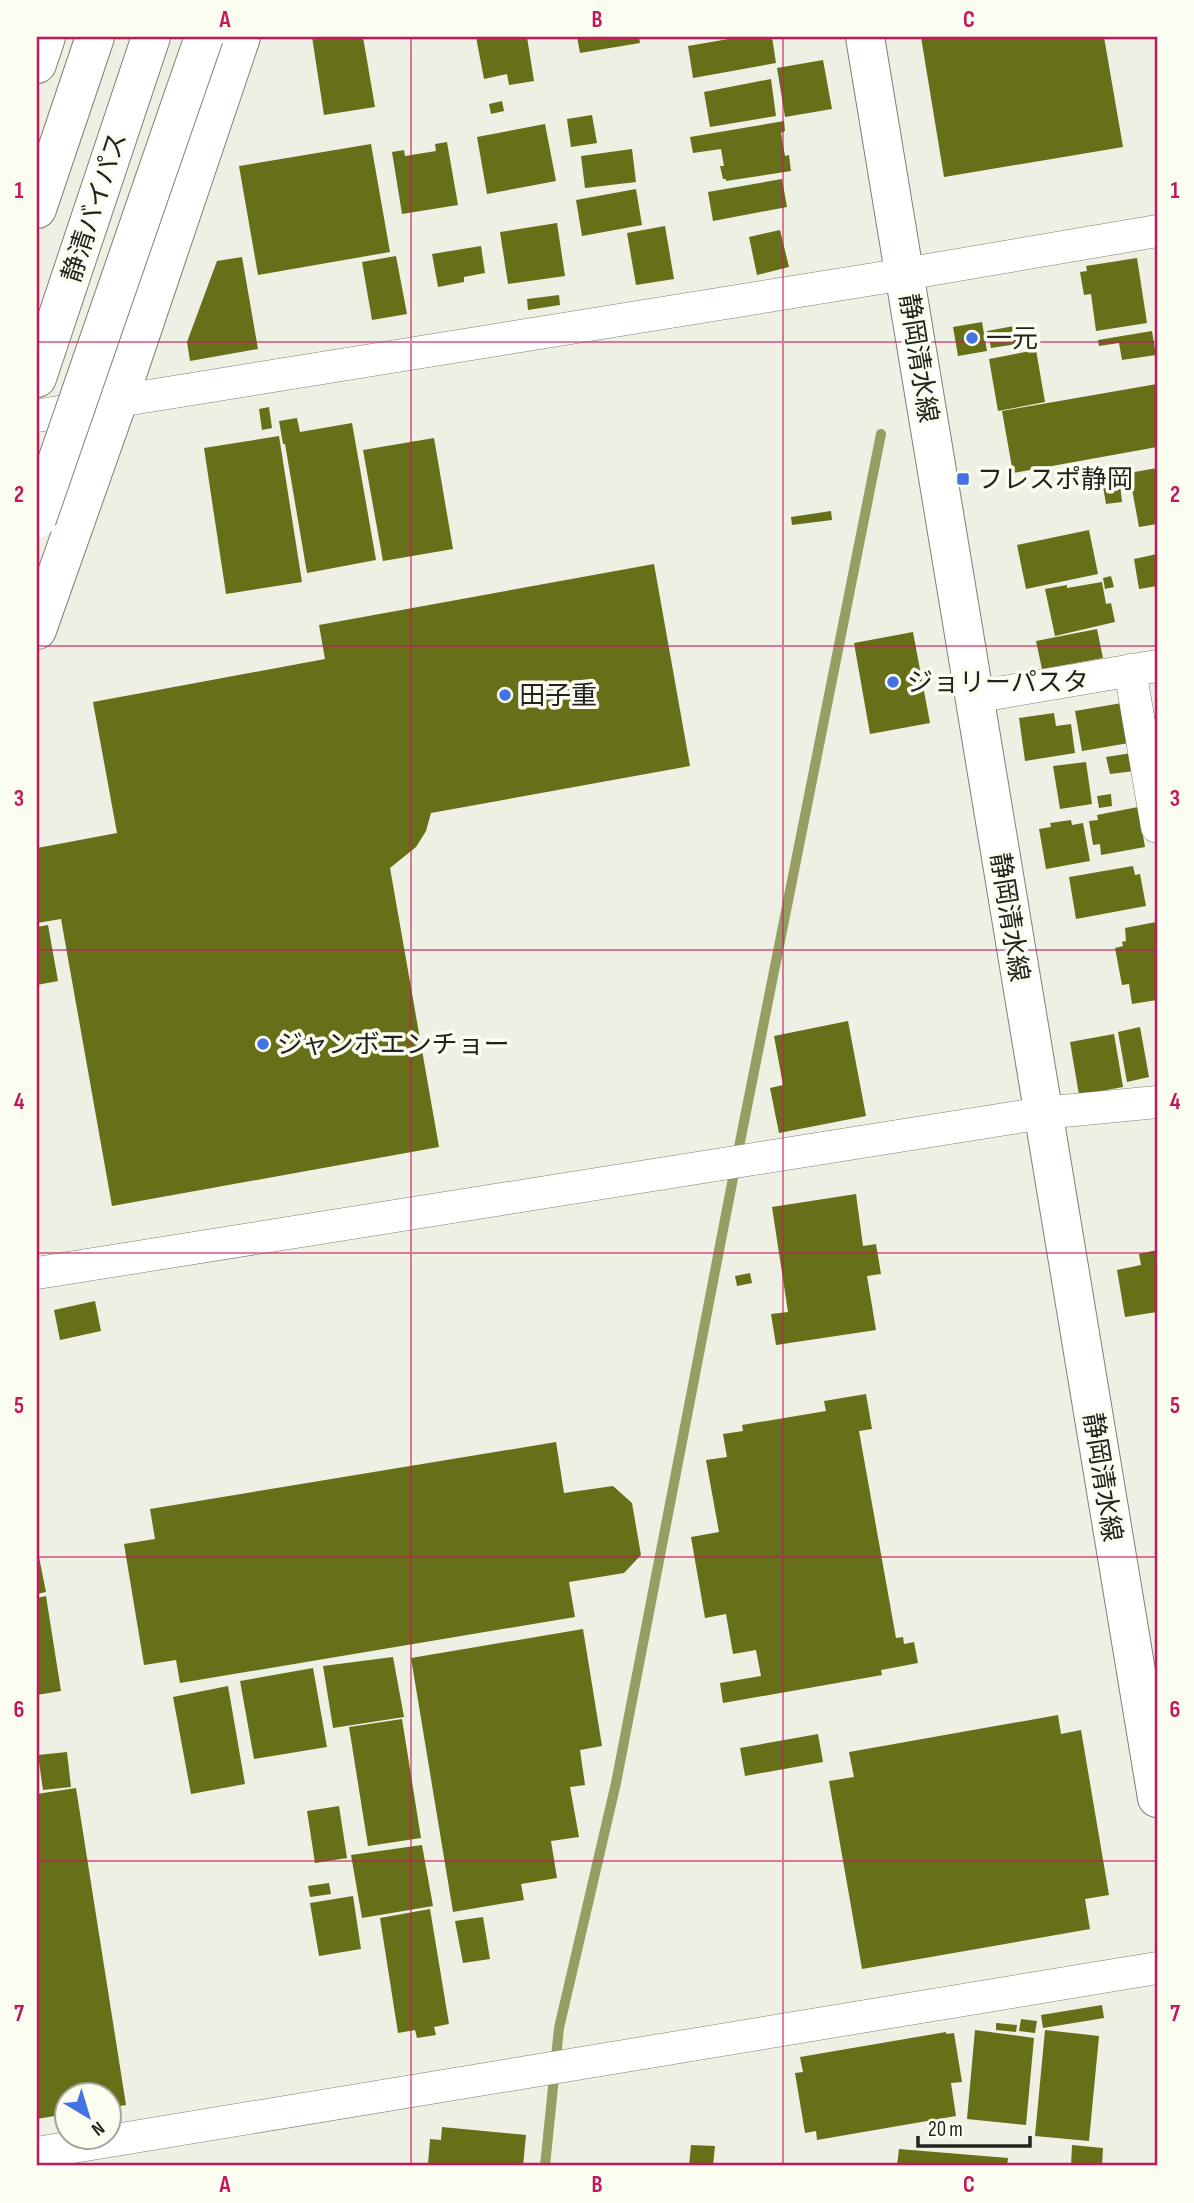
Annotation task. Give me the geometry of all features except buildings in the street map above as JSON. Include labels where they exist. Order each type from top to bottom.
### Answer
[{"type":"main road","points":[[37,64],[46,37]]},
{"type":"main road","name":"静清バイパス","points":[[37,209],[95,37]]},
{"type":"main road","name":"静清バイパス","points":[[37,378],[151,37]]},
{"type":"main road","points":[[37,519],[204,37]]},
{"type":"main road","points":[[37,630],[118,401],[241,37]]},
{"type":"main road","name":"静岡清水線","points":[[865,37],[1157,1798]]},
{"type":"street","points":[[37,416],[1157,231]]},
{"type":"street","points":[[974,697],[1144,668],[1157,827]]},
{"type":"street","points":[[37,1273],[1043,1114],[1157,1102]]},
{"type":"street","points":[[37,2153],[1157,1968]]},
{"type":"waterway","points":[[545,2166],[559,2028],[616,1783],[881,434]]},
{"type":"place","name":"一元","points":[[972,338]]},
{"type":"place","name":"フレスポ静岡","points":[[963,479]]},
{"type":"place","name":"ジョリーパスタ","points":[[893,682]]},
{"type":"place","name":"田子重","points":[[505,695]]},
{"type":"place","name":"ジャンボエンチョー","points":[[263,1044]]}]
